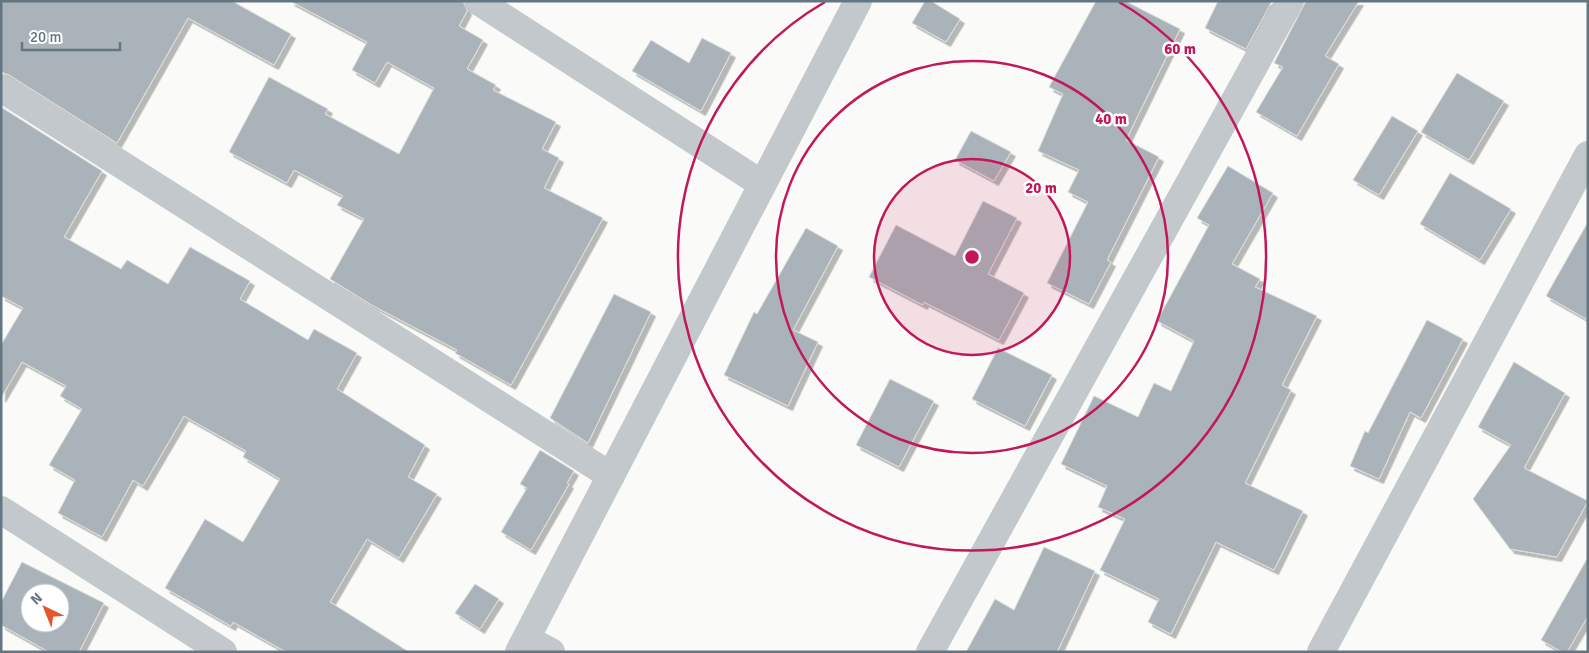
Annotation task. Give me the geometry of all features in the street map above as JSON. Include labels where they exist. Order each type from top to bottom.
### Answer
[{"type":"street","points":[[478,1],[762,184]]},
{"type":"street","points":[[551,652],[522,645],[858,1]]},
{"type":"street","points":[[930,652],[1290,1]]},
{"type":"street","points":[[1,88],[611,476]]},
{"type":"street","points":[[1321,652],[1588,155]]},
{"type":"street","points":[[1,510],[223,652]]},
{"type":"building","points":[[1,1],[232,1],[291,34],[274,65],[188,18],[117,143],[9,75],[1,72]]},
{"type":"building","points":[[290,1],[463,1],[467,11],[459,26],[483,40],[467,69],[496,85],[493,90],[556,122],[542,149],[559,158],[544,188],[603,218],[511,385],[455,353],[457,350],[370,304],[330,279],[364,219],[337,205],[343,196],[294,170],[287,183],[229,152],[269,77],[328,109],[325,114],[399,154],[434,88],[387,62],[375,83],[352,70],[367,42]]},
{"type":"building","points":[[925,1],[931,1],[960,19],[946,42],[912,23]]},
{"type":"building","points":[[1096,1],[1125,1],[1180,29],[1126,140],[1159,157],[1107,260],[1111,262],[1089,304],[1047,283],[1088,202],[1068,192],[1079,170],[1038,151],[1063,94],[1049,87]]},
{"type":"building","points":[[1218,1],[1272,1],[1246,49],[1205,28]]},
{"type":"building","points":[[1306,1],[1359,1],[1325,56],[1339,64],[1297,136],[1256,112],[1283,67],[1274,63]]},
{"type":"building","points":[[702,38],[731,53],[701,111],[632,71],[651,40],[689,63]]},
{"type":"building","points":[[1457,73],[1504,101],[1469,160],[1421,132]]},
{"type":"building","points":[[1,107],[102,171],[64,237],[121,269],[127,260],[168,284],[190,247],[250,281],[240,299],[308,340],[314,329],[357,353],[337,389],[425,445],[408,477],[437,494],[399,558],[367,539],[330,602],[409,652],[286,652],[233,622],[231,626],[165,588],[205,519],[243,542],[280,479],[243,457],[246,451],[184,416],[143,486],[133,480],[102,537],[58,513],[75,480],[49,465],[82,409],[60,396],[66,386],[22,362],[1,398],[1,345],[23,308],[1,296]]},
{"type":"building","points":[[1392,116],[1418,131],[1379,195],[1353,180]]},
{"type":"building","points":[[971,131],[1011,152],[994,181],[955,160]]},
{"type":"building","points":[[1228,166],[1273,193],[1232,264],[1260,279],[1255,287],[1317,316],[1282,385],[1291,390],[1245,483],[1303,511],[1274,570],[1216,542],[1171,634],[1148,622],[1159,599],[1100,570],[1125,519],[1098,507],[1107,486],[1061,464],[1094,396],[1138,417],[1154,383],[1171,391],[1194,341],[1157,321],[1209,225],[1197,218]]},
{"type":"building","points":[[1450,173],[1511,209],[1480,260],[1420,224]]},
{"type":"building","points":[[983,201],[1017,218],[988,274],[1024,293],[999,340],[924,302],[923,305],[869,277],[896,225],[955,256]]},
{"type":"building","points":[[1588,222],[1588,320],[1546,296]]},
{"type":"building","points":[[806,228],[838,246],[793,330],[818,342],[788,406],[724,375],[754,312],[757,314]]},
{"type":"building","points":[[614,294],[651,312],[588,443],[550,418]]},
{"type":"building","points":[[1427,320],[1463,339],[1421,418],[1410,412],[1379,479],[1350,466],[1365,431],[1368,433]]},
{"type":"building","points":[[998,348],[1052,375],[1025,426],[972,399]]},
{"type":"building","points":[[1514,362],[1565,393],[1524,468],[1588,501],[1557,557],[1510,549],[1473,499],[1511,445],[1478,427]]},
{"type":"building","points":[[890,379],[934,401],[899,467],[856,445]]},
{"type":"building","points":[[540,450],[574,471],[567,483],[569,484],[531,550],[501,532],[527,488],[520,484]]},
{"type":"building","points":[[1044,547],[1095,571],[1057,652],[966,652],[995,599],[1014,610]]},
{"type":"building","points":[[1588,557],[1588,616],[1567,652],[1562,652],[1541,640]]},
{"type":"building","points":[[22,562],[64,583],[20,583],[20,633],[70,633],[70,586],[104,603],[79,652],[49,652],[1,625],[1,602]]},
{"type":"building","points":[[475,584],[499,599],[480,629],[455,613]]}]
